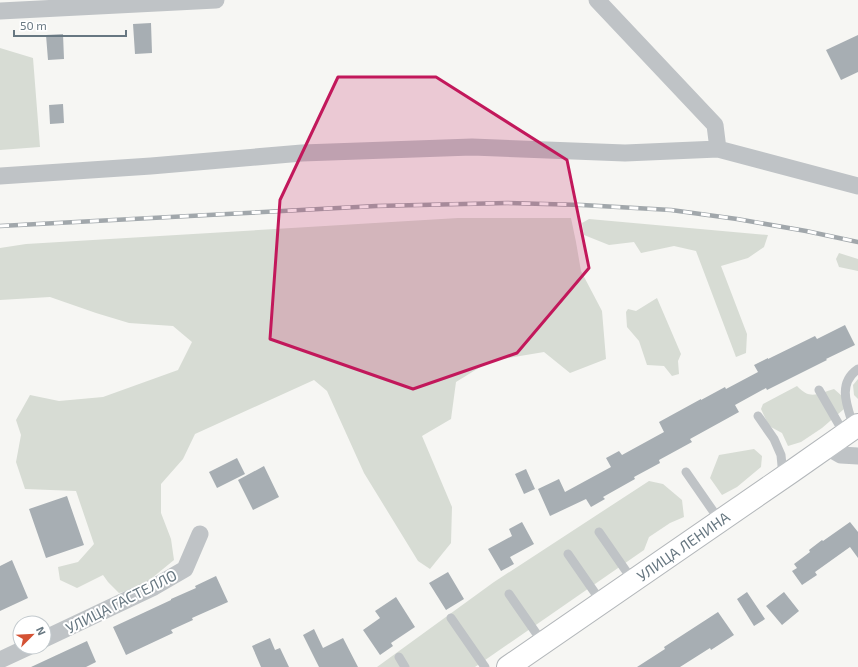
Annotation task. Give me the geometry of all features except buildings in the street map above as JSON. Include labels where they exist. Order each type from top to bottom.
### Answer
[{"type":"main road","name":"УЛИЦА ЛЕНИНА","points":[[508,667],[852,429]]},
{"type":"street","points":[[0,11],[216,0]]},
{"type":"street","points":[[597,0],[715,125],[718,149]]},
{"type":"street","points":[[0,176],[151,166],[302,153],[472,148],[626,153],[718,149],[858,186]]},
{"type":"street","points":[[827,447],[841,455],[858,456]]},
{"type":"street","name":"УЛИЦА ГАСТЕЛЛО","points":[[52,635],[154,588],[185,569],[200,534]]},
{"type":"street","points":[[0,660],[12,654]]},
{"type":"lane","points":[[852,429],[846,402],[845,387],[853,373],[858,369]]},
{"type":"lane","points":[[820,390],[852,429]]},
{"type":"lane","points":[[758,416],[774,439],[781,455],[783,478]]},
{"type":"lane","points":[[686,472],[720,521]]},
{"type":"lane","points":[[599,532],[633,581]]},
{"type":"lane","points":[[568,554],[602,603]]},
{"type":"lane","points":[[509,594],[543,643]]},
{"type":"lane","points":[[451,618],[485,667]]},
{"type":"lane","points":[[399,658],[406,667]]},
{"type":"highlighted area","points":[[338,77],[436,77],[567,160],[589,268],[517,353],[413,389],[270,339],[280,200]]},
{"type":"shaded area","points":[[0,48],[33,58],[40,147],[0,150]]},
{"type":"shaded area","points":[[458,218],[571,218],[581,271],[602,311],[606,359],[570,373],[544,352],[490,361],[456,382],[451,419],[422,436],[452,507],[451,543],[430,569],[418,561],[364,473],[327,391],[314,380],[195,434],[183,459],[161,484],[161,513],[171,539],[174,560],[141,587],[119,593],[103,575],[77,588],[60,580],[58,567],[78,562],[94,544],[76,491],[25,489],[16,462],[21,435],[16,420],[30,395],[59,401],[103,397],[178,370],[192,342],[173,326],[129,323],[50,297],[0,300],[0,248],[26,244]]},
{"type":"shaded area","points":[[589,219],[768,235],[764,247],[748,258],[721,266],[747,334],[746,353],[736,357],[696,251],[674,246],[641,253],[634,242],[609,245],[584,235],[582,223]]},
{"type":"shaded area","points":[[839,253],[858,259],[858,271],[839,267],[836,259]]},
{"type":"shaded area","points":[[657,298],[681,354],[678,361],[679,374],[672,376],[664,366],[647,365],[639,341],[627,327],[626,312],[628,309],[636,311]]},
{"type":"shaded area","points":[[858,379],[858,399],[854,395],[853,385]]},
{"type":"shaded area","points":[[797,386],[806,393],[814,395],[834,389],[842,396],[844,409],[822,428],[801,442],[788,446],[782,433],[769,426],[761,409],[763,404]]},
{"type":"shaded area","points":[[754,449],[762,456],[761,467],[737,487],[722,495],[710,478],[719,455]]},
{"type":"shaded area","points":[[649,481],[663,484],[682,500],[684,517],[670,523],[649,537],[644,550],[475,667],[377,667],[494,582]]},
{"type":"railway","points":[[0,226],[376,206],[507,203],[582,205],[671,210],[737,219],[858,242]]}]
